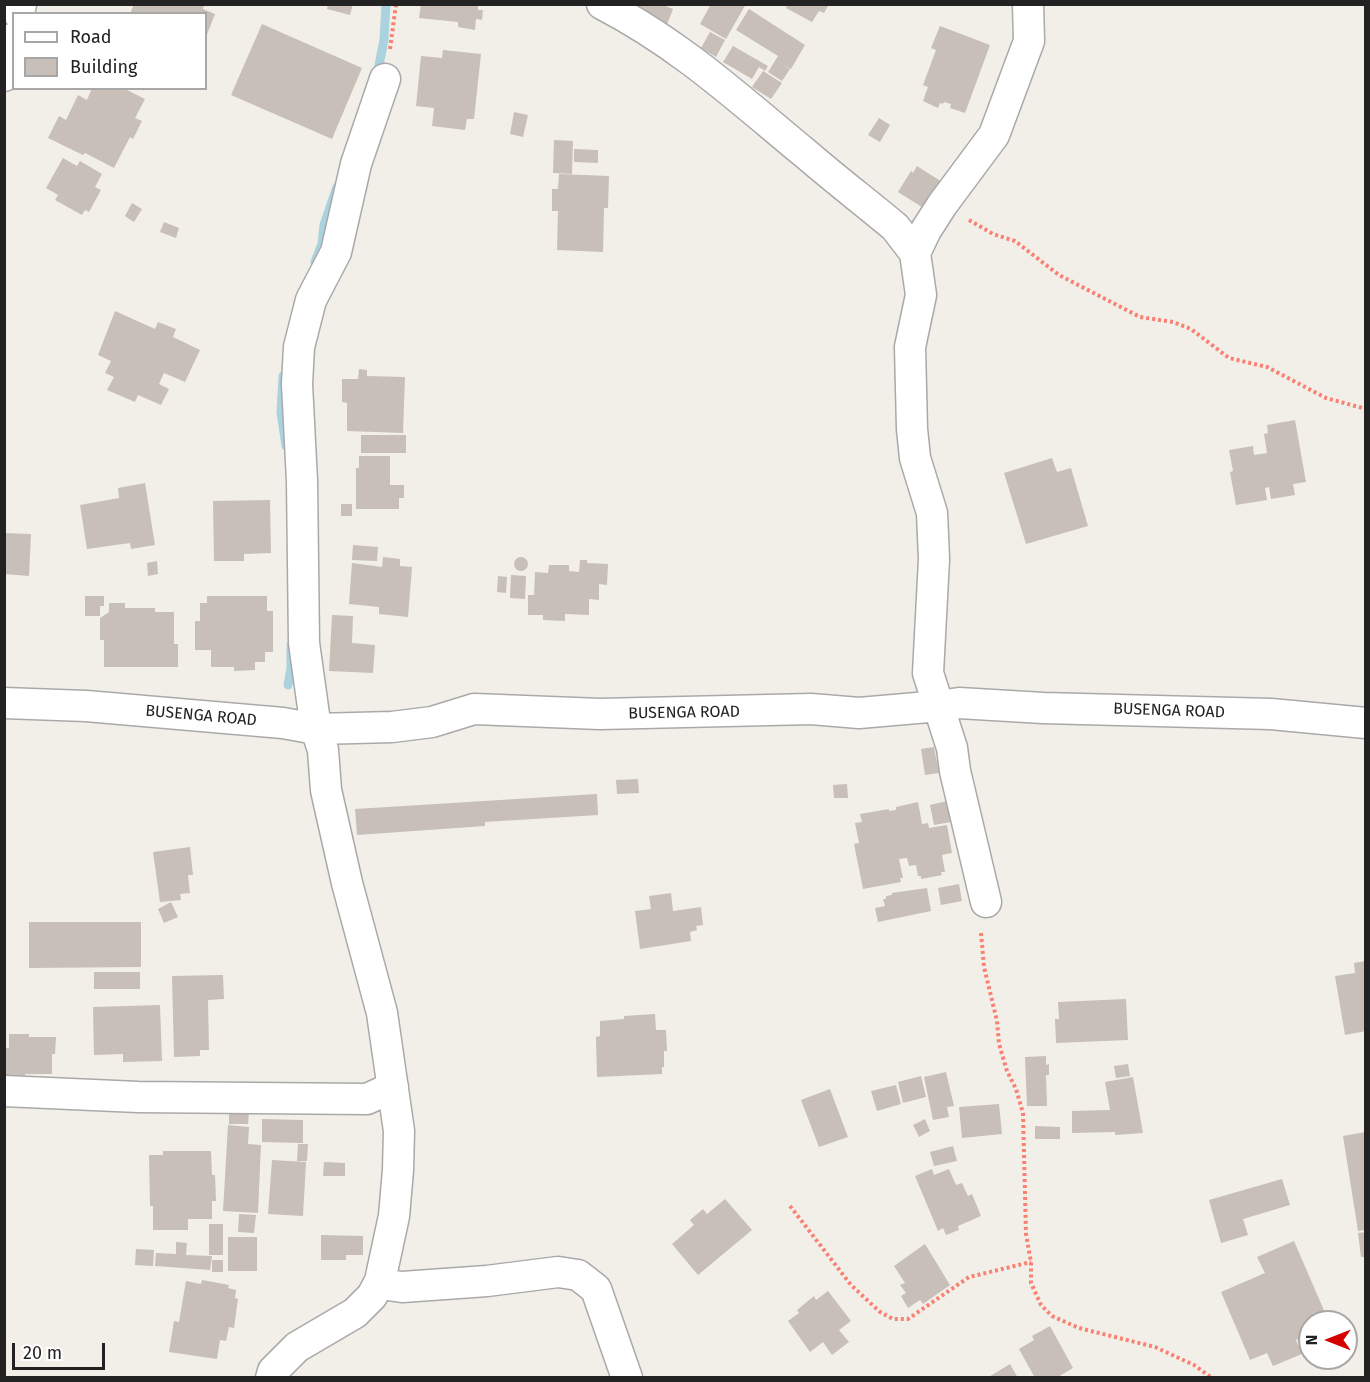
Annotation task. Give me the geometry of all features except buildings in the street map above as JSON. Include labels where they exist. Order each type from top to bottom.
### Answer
[{"type":"street","points":[[602,4],[638,23],[681,52],[741,99],[895,227],[915,253],[921,296],[910,347],[912,429],[915,458],[932,513],[934,559],[928,673],[952,748],[955,771],[986,902]]},
{"type":"street","points":[[915,253],[926,230],[942,206],[994,135],[1029,42],[1028,4]]},
{"type":"street","points":[[4,76],[12,46]]},
{"type":"street","points":[[271,1377],[273,1371],[297,1347],[355,1312],[372,1296],[380,1281],[394,1216],[399,1131],[382,1013],[347,883],[326,790],[323,750],[316,729],[304,643],[302,481],[297,384],[300,346],[311,300],[336,252],[356,164],[385,79]]},
{"type":"street","name":"BUSENGA ROAD","points":[[4,703],[86,706],[284,723],[316,729],[392,727],[432,722],[474,709],[600,714],[811,709],[860,713],[940,706],[959,702],[1043,708],[1271,714],[1365,723]]},
{"type":"street","points":[[4,1091],[138,1096],[367,1099],[393,1087]]},
{"type":"street","points":[[380,1281],[402,1287],[487,1281],[558,1272],[578,1275],[596,1289],[627,1377]]},
{"type":"path","points":[[385,79],[396,4]]},
{"type":"path","points":[[942,206],[993,234],[1015,241],[1059,275],[1140,317],[1173,322],[1191,329],[1229,358],[1267,367],[1326,398],[1365,409]]},
{"type":"path","points":[[986,902],[981,933],[984,968],[997,1021],[999,1044],[1023,1113],[1026,1234],[1031,1262],[1031,1283],[1041,1305],[1052,1316],[1079,1328],[1155,1347],[1194,1365],[1212,1377]]},
{"type":"path","points":[[790,1206],[851,1286],[880,1312],[893,1319],[908,1319],[969,1277],[1031,1262]]},
{"type":"waterway","points":[[377,75],[384,40],[386,4]]},
{"type":"waterway","points":[[315,262],[337,187]]},
{"type":"waterway","points":[[283,376],[281,412],[286,446]]},
{"type":"waterway","points":[[288,685],[291,645]]}]
